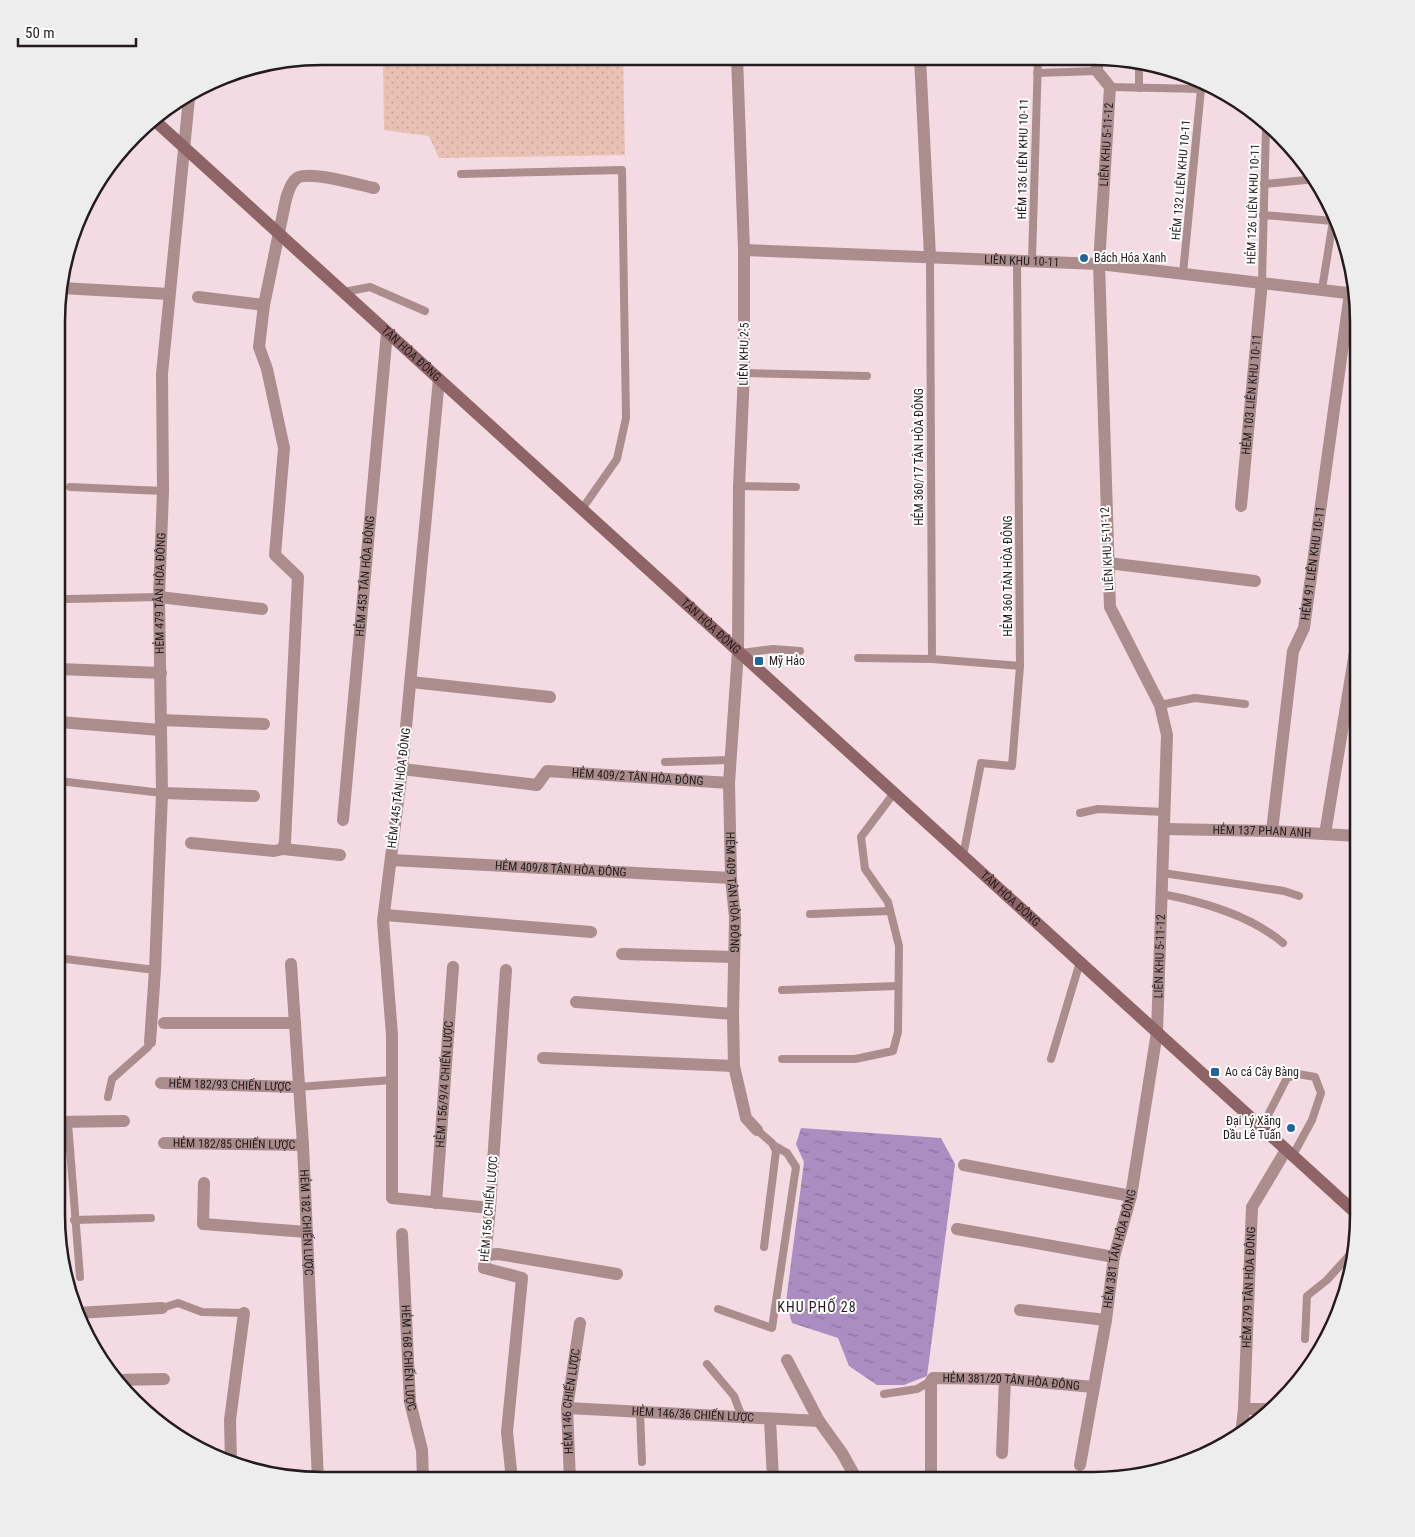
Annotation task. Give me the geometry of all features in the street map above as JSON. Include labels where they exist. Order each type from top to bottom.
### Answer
[{"type":"street","name":"LIÊN KHU 2-5","points":[[737,65],[744,250],[744,372],[739,486],[739,652]]},
{"type":"street","points":[[920,65],[930,256]]},
{"type":"street","name":"LIÊN KHU 5-11-12","points":[[1097,65],[1110,87],[1099,264],[1110,607],[1160,705],[1167,735],[1157,1032]]},
{"type":"street","name":"HẺM 479 TÂN HÒA ĐÔNG","points":[[150,1042],[156,970],[162,793],[159,597],[164,491],[162,374],[186,146],[189,102]]},
{"type":"street","name":"TÂN HÒA ĐÔNG","points":[[159,124],[186,146],[387,332],[1350,1208]]},
{"type":"street","points":[[283,850],[286,842],[298,577],[275,555],[284,448],[268,369],[259,347],[264,305],[277,231],[288,193],[297,178],[306,176],[318,177],[374,188]]},
{"type":"street","name":"LIÊN KHU 10-11","points":[[744,250],[1099,264],[1348,292]]},
{"type":"street","name":"HẺM 103 LIÊN KHU 10-11","points":[[1241,506],[1262,282]]},
{"type":"street","points":[[67,288],[169,294]]},
{"type":"street","points":[[198,297],[264,305]]},
{"type":"street","name":"HẺM 91 LIÊN KHU 10-11","points":[[1272,830],[1293,651],[1304,628],[1350,316]]},
{"type":"street","name":"HẺM 453 TÂN HÒA ĐÔNG","points":[[343,820],[387,332]]},
{"type":"street","name":"HẺM 445 TÂN HÒA ĐÔNG","points":[[436,1203],[392,1198],[392,1035],[383,921],[402,769],[439,379]]},
{"type":"street","points":[[1108,563],[1255,581]]},
{"type":"street","points":[[159,597],[262,609]]},
{"type":"street","name":"HẺM 409 TÂN HÒA ĐÔNG","points":[[739,652],[729,783],[731,878],[735,918],[734,1066],[746,1118],[756,1130]]},
{"type":"street","points":[[65,669],[161,673]]},
{"type":"street","points":[[410,682],[550,697]]},
{"type":"street","points":[[1325,834],[1350,682]]},
{"type":"street","points":[[65,722],[161,725],[264,724]]},
{"type":"street","name":"HẺM 409/2 TÂN HÒA ĐÔNG","points":[[402,769],[537,785],[547,771],[729,783]]},
{"type":"street","points":[[162,793],[254,796]]},
{"type":"street","name":"HẺM 137 PHAN ANH","points":[[1164,829],[1272,830],[1350,836]]},
{"type":"street","points":[[191,843],[340,855]]},
{"type":"street","name":"HẺM 409/8 TÂN HÒA ĐÔNG","points":[[390,860],[731,878]]},
{"type":"street","points":[[385,915],[591,932]]},
{"type":"street","points":[[622,954],[734,957]]},
{"type":"street","name":"HẺM 182 CHIẾN LƯỢC","points":[[291,964],[303,1145],[318,1472]]},
{"type":"street","name":"HẺM 156/9/4 CHIẾN LƯỢC","points":[[436,1203],[454,967]]},
{"type":"street","name":"HẺM 156 CHIẾN LƯỢC","points":[[506,970],[490,1208],[484,1268],[522,1278],[507,1432],[511,1472]]},
{"type":"street","points":[[576,1002],[733,1014]]},
{"type":"street","points":[[164,1023],[295,1023]]},
{"type":"street","name":"HẺM 381 TÂN HÒA ĐÔNG","points":[[1080,1465],[1106,1320],[1114,1257],[1131,1196],[1157,1032]]},
{"type":"street","points":[[543,1058],[734,1066]]},
{"type":"street","name":"HẺM 182/93 CHIẾN LƯỢC","points":[[161,1083],[298,1087]]},
{"type":"street","points":[[65,1123],[124,1121]]},
{"type":"street","name":"HẺM 182/85 CHIẾN LƯỢC","points":[[164,1143],[303,1145]]},
{"type":"street","name":"HẺM 379 TÂN HÒA ĐÔNG","points":[[1242,1424],[1252,1207],[1290,1153]]},
{"type":"street","points":[[964,1165],[1131,1196]]},
{"type":"street","points":[[204,1182],[203,1224],[307,1232]]},
{"type":"street","points":[[436,1203],[490,1208]]},
{"type":"street","points":[[957,1229],[1114,1257]]},
{"type":"street","name":"HẺM 168 CHIẾN LƯỢC","points":[[402,1234],[410,1402],[422,1450],[423,1472]]},
{"type":"street","points":[[486,1255],[498,1254],[617,1274]]},
{"type":"street","points":[[85,1313],[162,1308]]},
{"type":"street","points":[[1020,1310],[1106,1320]]},
{"type":"street","points":[[231,1455],[230,1420],[244,1313]]},
{"type":"street","name":"HẺM 146 CHIẾN LƯỢC","points":[[570,1472],[567,1408],[580,1323]]},
{"type":"street","points":[[787,1360],[819,1422],[853,1472]]},
{"type":"street","name":"HẺM 381/20 TÂN HÒA ĐÔNG","points":[[931,1381],[937,1376],[1005,1379],[1093,1388]]},
{"type":"street","points":[[125,1380],[164,1379]]},
{"type":"street","points":[[1002,1453],[1005,1379]]},
{"type":"street","points":[[931,1381],[931,1472]]},
{"type":"street","name":"HẺM 146/36 CHIẾN LƯỢC","points":[[567,1408],[819,1422]]},
{"type":"street","points":[[1244,1409],[1261,1409]]},
{"type":"street","points":[[770,1419],[773,1472]]},
{"type":"lane","name":"HẺM 136 LIÊN KHU 10-11","points":[[1032,260],[1038,65]]},
{"type":"lane","points":[[1037,73],[1096,65]]},
{"type":"lane","points":[[1139,69],[1140,88]]},
{"type":"lane","points":[[1110,87],[1194,86]]},
{"type":"lane","name":"HẺM 132 LIÊN KHU 10-11","points":[[1183,273],[1202,90]]},
{"type":"lane","name":"HẺM 126 LIÊN KHU 10-11","points":[[1262,282],[1266,132]]},
{"type":"lane","points":[[461,174],[622,170],[626,418],[617,459],[582,509]]},
{"type":"lane","points":[[1264,184],[1307,180]]},
{"type":"lane","points":[[1263,215],[1329,221]]},
{"type":"lane","points":[[1322,289],[1332,228]]},
{"type":"lane","name":"HẺM 360/17 TÂN HÒA ĐÔNG","points":[[930,256],[932,658]]},
{"type":"lane","name":"HẺM 360 TÂN HÒA ĐÔNG","points":[[963,856],[980,763],[1012,766],[1020,666],[1017,260]]},
{"type":"lane","points":[[344,292],[370,287],[425,311]]},
{"type":"lane","points":[[744,372],[867,376]]},
{"type":"lane","points":[[739,486],[796,487]]},
{"type":"lane","points":[[70,487],[164,491]]},
{"type":"lane","points":[[67,599],[159,597]]},
{"type":"lane","points":[[739,652],[800,650]]},
{"type":"lane","points":[[858,658],[932,658],[1020,666]]},
{"type":"lane","points":[[1160,705],[1195,698],[1245,704]]},
{"type":"lane","points":[[665,762],[730,760]]},
{"type":"lane","points":[[65,782],[162,793]]},
{"type":"lane","points":[[782,1059],[855,1059],[893,1050],[898,1032],[899,946],[888,902],[865,870],[861,837],[894,793]]},
{"type":"lane","points":[[1080,813],[1098,809],[1164,812]]},
{"type":"lane","points":[[1163,873],[1284,891],[1299,896]]},
{"type":"lane","points":[[1162,894],[1221,908],[1272,933],[1283,943]]},
{"type":"lane","points":[[810,914],[890,911]]},
{"type":"lane","points":[[65,959],[156,970]]},
{"type":"lane","points":[[1051,1059],[1080,962]]},
{"type":"lane","points":[[782,990],[898,986]]},
{"type":"lane","points":[[108,1097],[112,1079],[148,1047],[150,1042]]},
{"type":"lane","points":[[1262,1127],[1287,1078],[1298,1074],[1316,1077],[1321,1093],[1312,1120],[1290,1153]]},
{"type":"lane","points":[[298,1087],[392,1080]]},
{"type":"lane","points":[[718,1309],[772,1328],[796,1167],[787,1153],[775,1146],[756,1130]]},
{"type":"lane","points":[[65,1141],[80,1277]]},
{"type":"lane","points":[[764,1248],[776,1155],[775,1146]]},
{"type":"lane","points":[[74,1220],[151,1218]]},
{"type":"lane","points":[[1305,1339],[1308,1296],[1327,1280],[1346,1260]]},
{"type":"lane","points":[[162,1308],[178,1303],[202,1312],[244,1313]]},
{"type":"lane","points":[[708,1364],[734,1396],[742,1417]]},
{"type":"lane","points":[[884,1394],[917,1389],[931,1381]]},
{"type":"lane","points":[[640,1412],[642,1462]]},
{"type":"shaded area","points":[[383,65],[623,65],[625,155],[439,158],[429,136],[384,130]]},
{"type":"water","points":[[801,1128],[941,1138],[955,1164],[927,1376],[904,1385],[877,1385],[849,1366],[838,1338],[792,1323],[786,1302],[804,1162],[796,1144]]},
{"type":"place","name":"Bách Hóa Xanh","points":[[1084,258]]},
{"type":"place","name":"Mỹ Hảo","points":[[759,661]]},
{"type":"place","name":"Ao cá Cây Bàng","points":[[1215,1072]]},
{"type":"place","name":"Đại Lý Xăng Dầu Lê Tuấn","points":[[1291,1128]]},
{"type":"district","name":"KHU PHỐ 28","points":[[817,1307]]}]
